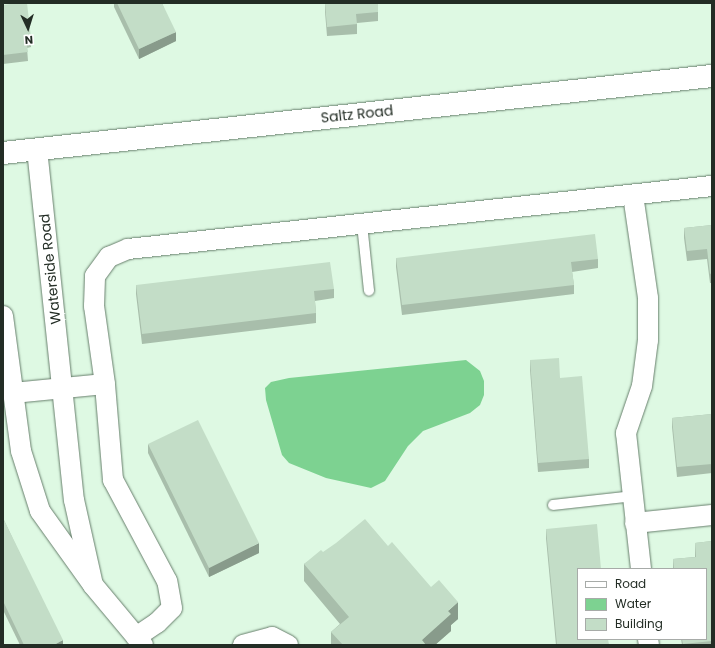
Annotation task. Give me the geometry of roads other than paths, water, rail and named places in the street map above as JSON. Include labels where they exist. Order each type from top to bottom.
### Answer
[{"type":"street","name":"Saltz Road","points":[[3,153],[712,76]]},
{"type":"street","name":"Waterside Road","points":[[37,149],[74,500],[93,585]]},
{"type":"street","points":[[140,641],[172,608],[167,581],[113,480],[105,384],[94,306],[95,276],[109,257],[128,249],[712,186]]},
{"type":"street","points":[[633,195],[648,298],[648,340],[642,386],[626,432],[640,568]]},
{"type":"street","name":"Waterside Road","points":[[3,316],[21,451],[40,511],[93,585],[140,641]]},
{"type":"street","points":[[13,393],[105,384]]},
{"type":"street","points":[[636,523],[712,515]]},
{"type":"street","points":[[243,645],[272,637],[288,645]]},
{"type":"lane","points":[[362,224],[369,291]]},
{"type":"lane","points":[[553,505],[633,496]]},
{"type":"water","points":[[466,360],[480,371],[484,381],[484,395],[480,405],[470,413],[423,431],[408,446],[385,481],[371,488],[326,478],[289,463],[282,455],[266,400],[265,388],[271,382],[289,378]]}]
